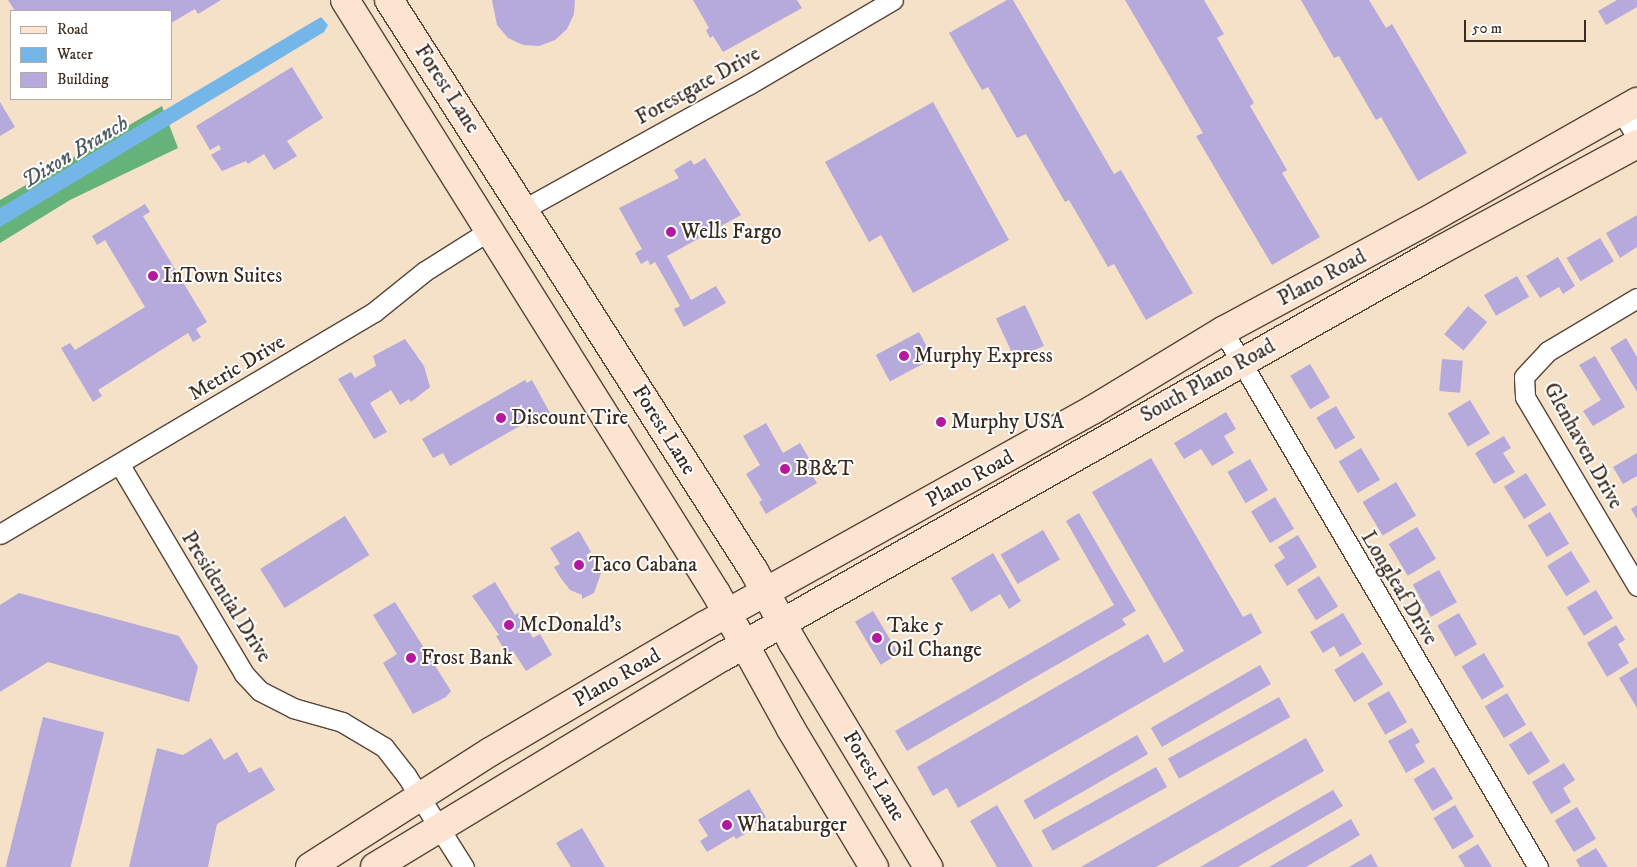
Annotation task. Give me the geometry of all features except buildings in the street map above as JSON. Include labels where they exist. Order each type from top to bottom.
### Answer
[{"type":"main road","name":"Forest Lane","points":[[346,0],[727,614],[874,867]]},
{"type":"main road","name":"Forest Lane","points":[[389,0],[524,209],[766,593],[928,867]]},
{"type":"main road","name":"Plano Road","points":[[310,867],[420,796],[727,614],[1094,409],[1223,332],[1629,106]]},
{"type":"main road","name":"South Plano Road","points":[[783,624],[1240,363],[1637,144]]},
{"type":"main road","points":[[490,230],[524,209]]},
{"type":"main road","name":"Plano Road","points":[[375,867],[440,826],[744,645],[783,624]]},
{"type":"street","name":"Forestgate Drive","points":[[524,209],[748,85],[893,0]]},
{"type":"street","points":[[1629,106],[1637,138]]},
{"type":"street","name":"Metric Drive","points":[[0,534],[120,465],[374,312],[430,267],[490,230]]},
{"type":"street","name":"Glenhaven Drive","points":[[1637,298],[1548,350],[1524,377],[1525,397],[1637,586]]},
{"type":"street","name":"Longleaf Drive","points":[[1223,332],[1538,867]]},
{"type":"street","name":"Presidential Drive","points":[[120,465],[244,674],[260,691],[293,708],[342,722],[362,732],[396,759],[440,826],[464,867]]},
{"type":"green space","points":[[162,106],[178,148],[70,200],[0,243],[0,200]]},
{"type":"water","points":[[321,17],[328,25],[324,32],[0,227],[0,208]]},
{"type":"place","name":"Wells Fargo","points":[[671,232]]},
{"type":"place","name":"InTown Suites","points":[[153,276]]},
{"type":"place","name":"Murphy Express","points":[[904,356]]},
{"type":"place","name":"Discount Tire","points":[[501,418]]},
{"type":"place","name":"Murphy USA","points":[[941,422]]},
{"type":"place","name":"BB&T","points":[[785,469]]},
{"type":"place","name":"Taco Cabana","points":[[579,565]]},
{"type":"place","name":"McDonald's","points":[[509,625]]},
{"type":"place","name":"Take 5 Oil Change","points":[[877,638]]},
{"type":"place","name":"Frost Bank","points":[[411,658]]},
{"type":"place","name":"Whataburger","points":[[727,825]]},
{"type":"water label","name":"Dixon Branch","points":[[75,152]]}]
